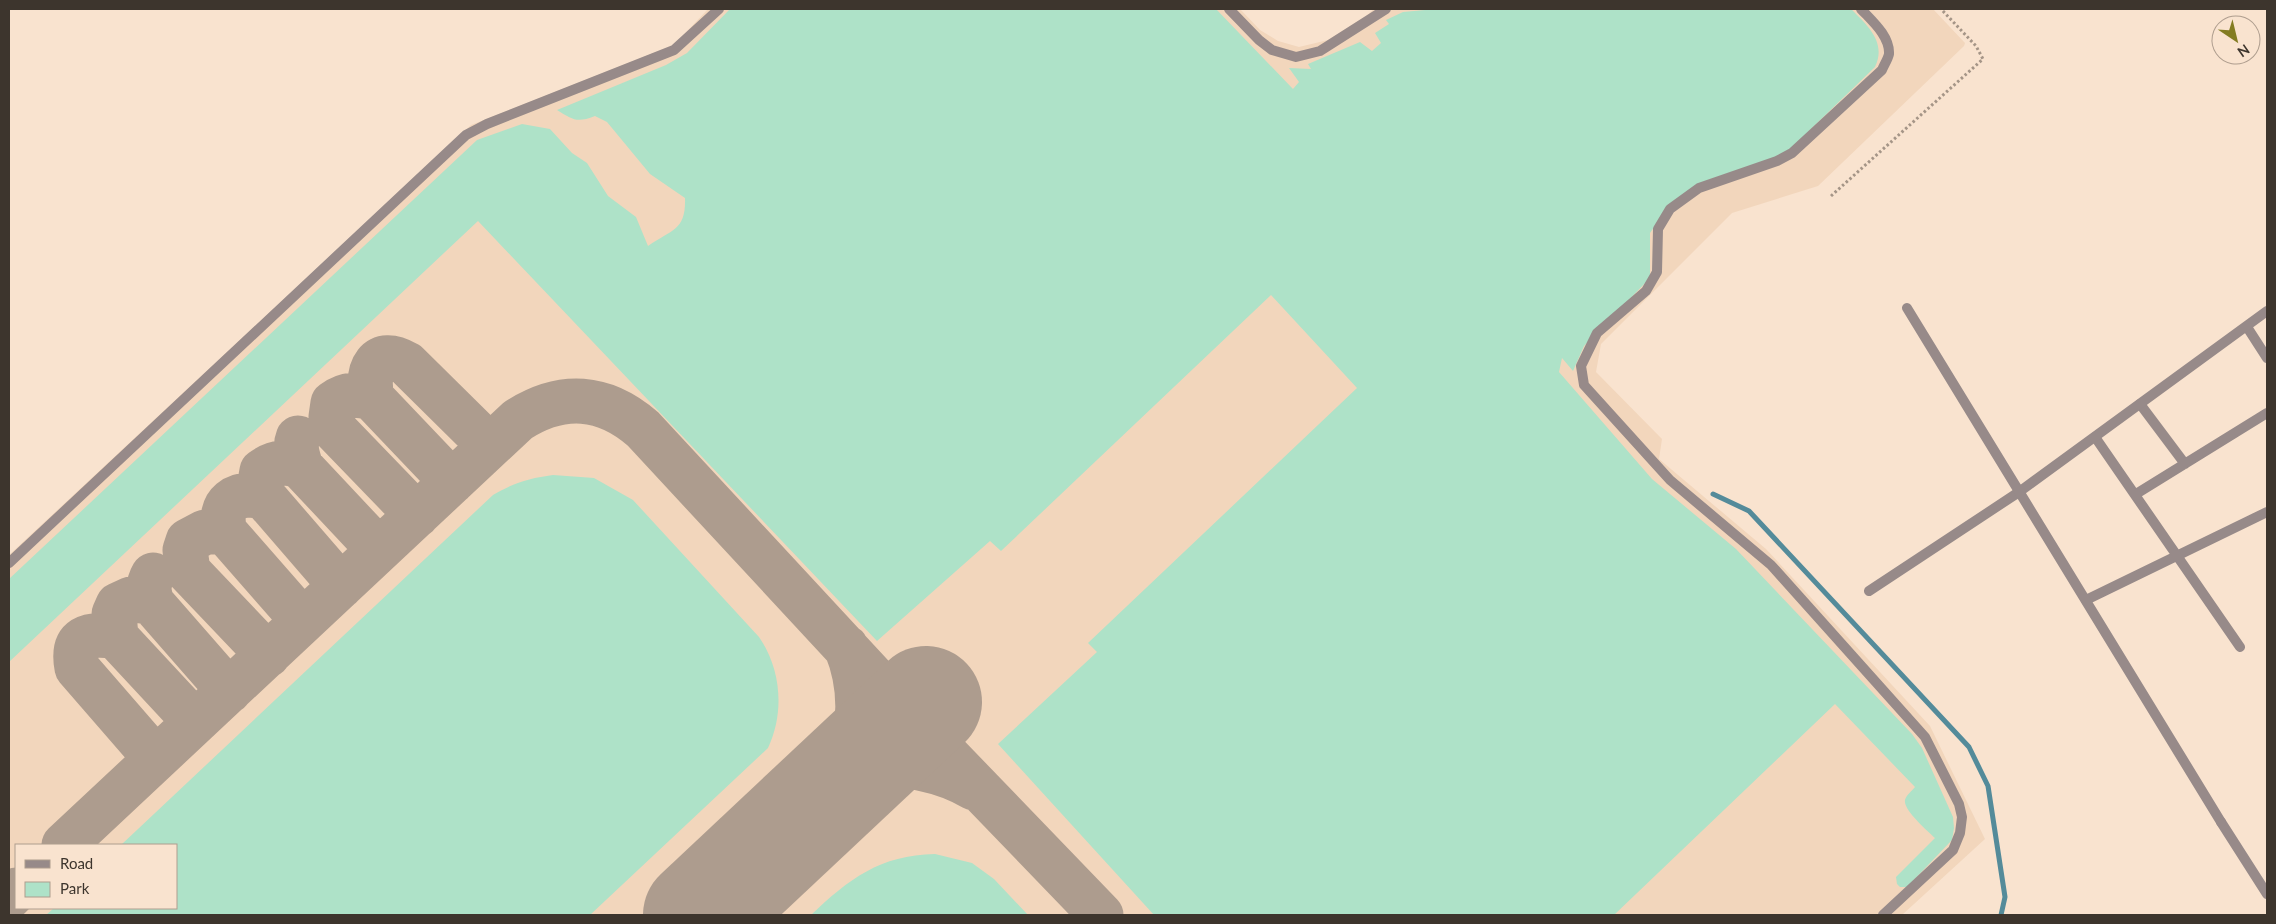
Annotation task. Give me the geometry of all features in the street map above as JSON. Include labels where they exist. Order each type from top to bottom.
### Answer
[{"type":"street","points":[[9,563],[466,135],[487,124],[674,50],[718,9]]},
{"type":"street","points":[[1229,9],[1272,50],[1296,57],[1320,51],[1386,9]]},
{"type":"street","points":[[1862,9],[1879,27],[1885,38],[1889,54],[1882,70],[1792,153],[1777,161],[1699,188],[1670,210],[1658,229],[1657,272],[1646,291],[1597,333],[1581,366],[1584,385],[1670,480],[1771,565],[1925,737],[1958,804],[1962,817],[1960,833],[1953,850],[1884,915]]},
{"type":"street","points":[[1907,308],[2221,822],[2267,894]]},
{"type":"street","points":[[1869,591],[2019,492],[2267,311]]},
{"type":"street","points":[[2247,327],[2267,358]]},
{"type":"street","points":[[2140,404],[2185,464]]},
{"type":"street","points":[[2136,494],[2267,413]]},
{"type":"street","points":[[2096,437],[2240,647]]},
{"type":"street","points":[[2086,600],[2267,512]]},
{"type":"path","points":[[1831,196],[1983,59],[1976,46],[1941,9]]},
{"type":"shaded area","points":[[708,9],[1240,9],[1260,30],[1278,41],[1299,47],[1328,40],[1374,9],[1933,9],[1965,43],[1964,46],[1818,186],[1732,213],[1601,344],[1596,372],[1662,439],[1659,459],[1766,549],[1930,726],[1985,839],[1902,915],[9,915],[9,555],[471,125],[674,45]]},
{"type":"green space","points":[[730,9],[1216,9],[1293,89],[1299,82],[1289,68],[1311,69],[1308,64],[1360,42],[1372,51],[1381,43],[1375,33],[1389,24],[1386,20],[1403,12],[1436,9],[1851,9],[1869,28],[1877,42],[1879,50],[1875,67],[1785,154],[1708,180],[1664,213],[1650,233],[1650,278],[1584,346],[1573,371],[1562,358],[1559,372],[1652,479],[1736,549],[1912,734],[1922,748],[1953,817],[1952,840],[1907,887],[1900,887],[1897,884],[1896,877],[1935,838],[1917,820],[1905,804],[1907,796],[1915,787],[1835,704],[1614,915],[1154,915],[998,744],[1097,652],[1088,643],[1357,388],[1271,295],[1001,551],[990,541],[877,641],[478,221],[9,662],[9,579],[477,140],[522,124],[550,129],[572,153],[587,163],[608,196],[636,217],[648,246],[676,228],[683,217],[685,198],[650,174],[607,122],[595,116],[579,120],[557,110],[666,65],[687,53]]},
{"type":"green space","points":[[553,475],[594,478],[633,500],[759,637],[772,663],[778,691],[777,720],[768,748],[590,915],[46,915],[53,909],[178,909],[178,844],[122,844],[493,495],[508,487]]},
{"type":"green space","points":[[935,854],[972,863],[994,879],[1028,915],[811,915],[839,890],[867,871],[898,859],[915,855]]},
{"type":"waterway","points":[[1713,494],[1749,511],[1969,747],[1988,786],[2005,897],[2001,915]]},
{"type":"taxiway","points":[[452,482],[372,398],[372,370],[381,359],[396,359],[407,364],[490,446]]},
{"type":"taxiway","points":[[372,398],[352,395],[343,397],[333,403],[331,417],[334,429],[417,515]]},
{"type":"taxiway","points":[[65,844],[518,420],[534,411],[551,405],[582,401],[613,409],[643,429],[910,717],[1101,915]]},
{"type":"taxiway","points":[[298,438],[296,449],[301,467],[379,550]]},
{"type":"taxiway","points":[[301,467],[281,463],[272,465],[262,471],[260,482],[264,497],[341,586]]},
{"type":"taxiway","points":[[264,497],[245,495],[231,501],[226,506],[224,513],[225,532],[303,621]]},
{"type":"taxiway","points":[[225,532],[205,532],[188,541],[185,550],[188,571],[268,655]]},
{"type":"taxiway","points":[[153,575],[149,589],[152,603],[229,691]]},
{"type":"taxiway","points":[[152,603],[131,599],[118,605],[114,614],[116,637],[195,722]]},
{"type":"taxiway","points":[[116,637],[97,635],[84,639],[79,643],[77,649],[77,668],[156,759]]},
{"type":"taxiway","points":[[841,782],[852,749],[858,715],[856,681],[846,647]]},
{"type":"taxiway","points":[[841,782],[857,772],[868,768],[894,765],[936,772],[974,788]]},
{"type":"taxiway","points":[[9,897],[15,891]]},
{"type":"runway","points":[[699,915],[926,702]]}]
